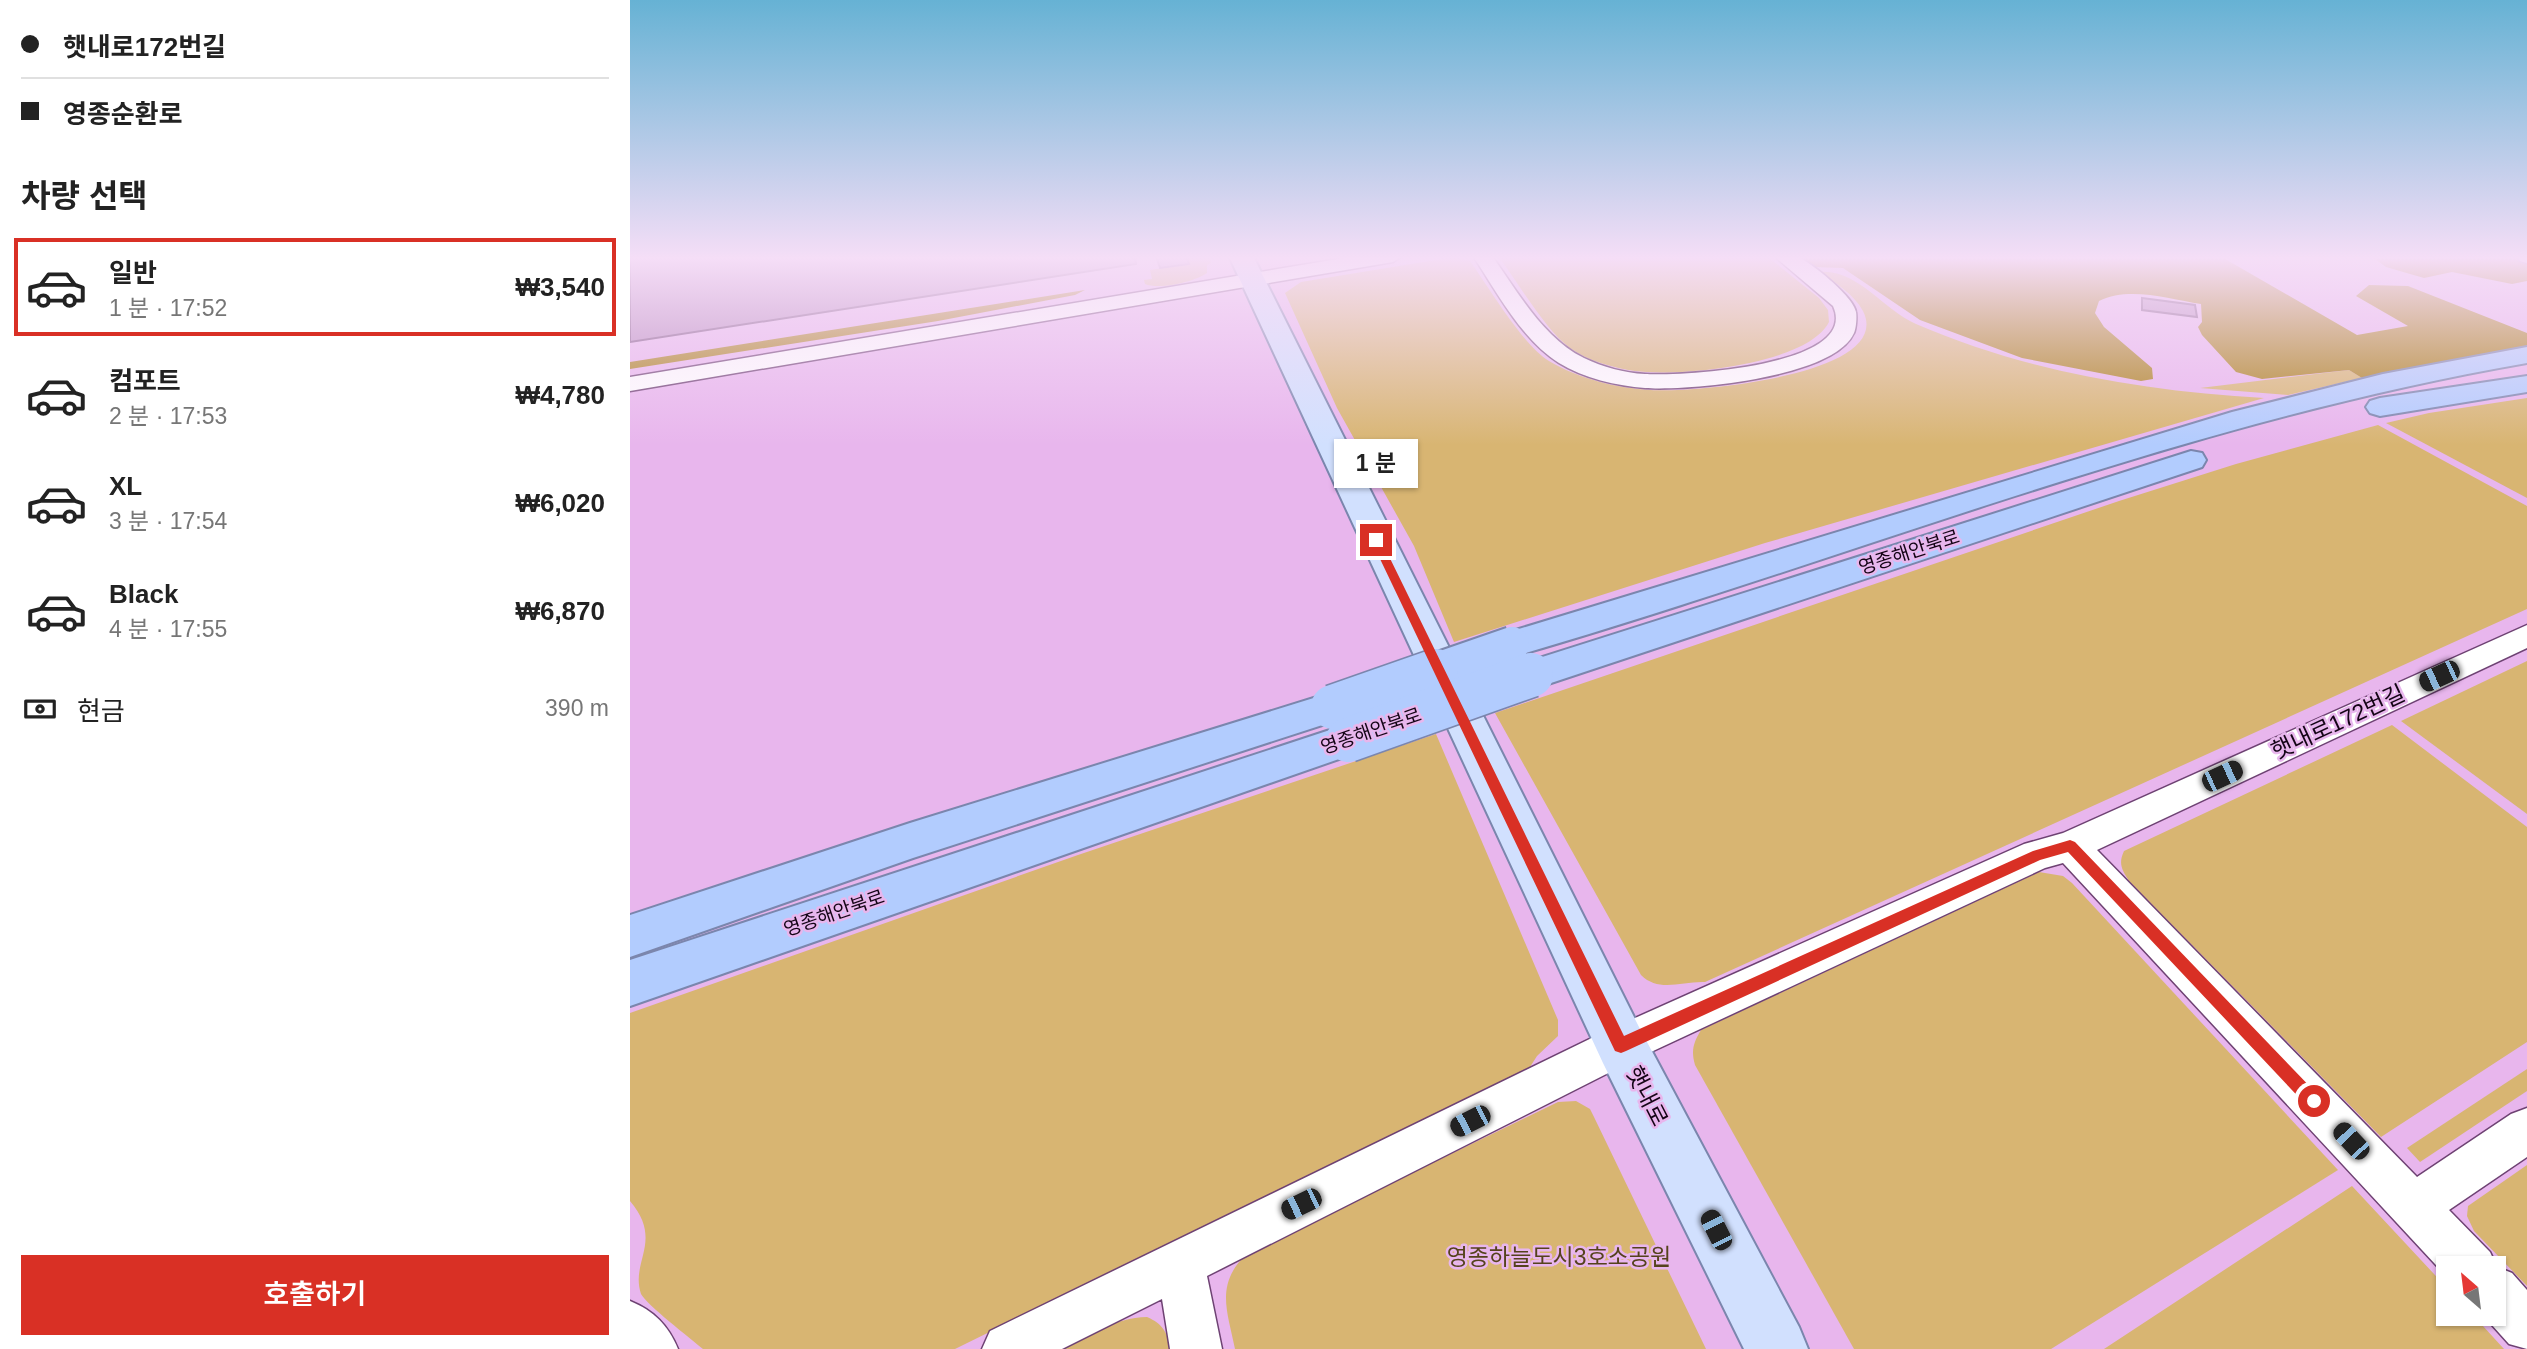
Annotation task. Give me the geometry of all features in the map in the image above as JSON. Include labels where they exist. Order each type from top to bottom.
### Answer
[{"type":"highway","name":"영종해안북로","points":[[630,984],[1522,659],[2204,429],[2377,382],[2452,366],[2527,355]]},
{"type":"highway","name":"영종해안북로","points":[[1522,659],[2148,473],[2379,408],[2527,384]]},
{"type":"highway","name":"영종해안북로","points":[[630,936],[759,891],[1340,724]]},
{"type":"highway","points":[[630,926],[759,891]]},
{"type":"main road","name":"햇내로","points":[[1270,319],[1621,1045],[1777,1349]]},
{"type":"street","points":[[630,384],[901,339],[998,319]]},
{"type":"street","points":[[1529,319],[1556,350],[1597,371],[1618,377],[1663,382],[1723,378],[1821,354],[1842,337],[1847,319]]},
{"type":"street","points":[[898,362],[901,339]]},
{"type":"street","name":"햇내로172번길","points":[[1008,1349],[1621,1045],[2025,860],[2070,846],[2527,636]]},
{"type":"street","points":[[2070,846],[2461,1256]]},
{"type":"street","points":[[2414,1206],[2527,1130]]},
{"type":"street","points":[[1180,1264],[1196,1349]]},
{"type":"street","points":[[2506,1304],[2527,1326]]},
{"type":"street","points":[[630,1326],[652,1349]]},
{"type":"green space","points":[[1297,319],[1510,319],[1528,342],[1549,361],[1585,378],[1625,387],[1672,390],[1742,384],[1820,366],[1849,352],[1865,333],[1864,319],[1906,319],[1958,341],[2044,367],[2131,384],[2264,398],[1765,543],[1454,642],[1414,546],[1337,408]]},
{"type":"green space","points":[[1543,319],[1829,319],[1829,322],[1816,337],[1796,349],[1770,358],[1740,365],[1681,372],[1635,371],[1601,363],[1570,348]]},
{"type":"green space","points":[[2349,370],[2362,378],[2288,395],[2200,388]]},
{"type":"green space","points":[[2527,398],[2527,498],[2386,423],[2429,413]]},
{"type":"green space","points":[[2378,425],[2527,506],[2527,609],[1705,982],[1663,985],[1655,984],[1641,975],[1495,713],[2119,501],[2236,464]]},
{"type":"green space","points":[[2527,661],[2527,814],[2401,721]]},
{"type":"green space","points":[[2392,725],[2527,827],[2527,1042],[2381,1137],[2129,881],[2121,863],[2124,851]]},
{"type":"green space","points":[[1436,734],[1558,1020],[1558,1036],[1537,1056],[1530,1067],[955,1349],[703,1349],[641,1294],[639,1271],[646,1239],[645,1228],[630,1201],[630,1013],[1078,855]]},
{"type":"green space","points":[[2039,872],[2063,876],[2072,883],[2338,1170],[2051,1349],[1854,1349],[1695,1065],[1693,1051],[1696,1039],[1701,1030]]},
{"type":"green space","points":[[2527,1069],[2527,1091],[2420,1162],[2407,1148]]},
{"type":"green space","name":"영종하늘도시3호소공원","points":[[1576,1101],[1590,1109],[1706,1349],[1235,1349],[1227,1309],[1227,1287],[1230,1276],[1247,1253],[1558,1102]]},
{"type":"green space","points":[[2527,1165],[2527,1286],[2506,1264],[2506,1256],[2498,1256],[2474,1231],[2467,1216],[2468,1206]]},
{"type":"green space","points":[[2352,1186],[2436,1276],[2436,1326],[2483,1326],[2504,1349],[2104,1349]]},
{"type":"green space","points":[[1147,1317],[1164,1329],[1171,1349],[1059,1349],[1112,1324]]},
{"type":"shaded area","points":[[902,319],[949,319],[630,369],[630,362]]},
{"type":"shaded area","points":[[2099,319],[2104,327],[2152,368],[2153,379],[2141,381],[2022,358],[1920,320]]},
{"type":"shaded area","points":[[2202,319],[2329,319],[2357,335],[2408,326],[2396,319],[2491,319],[2527,333],[2527,346],[2362,378],[2349,370],[2262,379],[2236,372],[2202,335],[2198,327]]},
{"type":"building","points":[[630,319],[780,319],[630,342]]},
{"type":"route","points":[[1376,540],[1621,1045],[2037,855],[2070,846],[2314,1101]]}]
